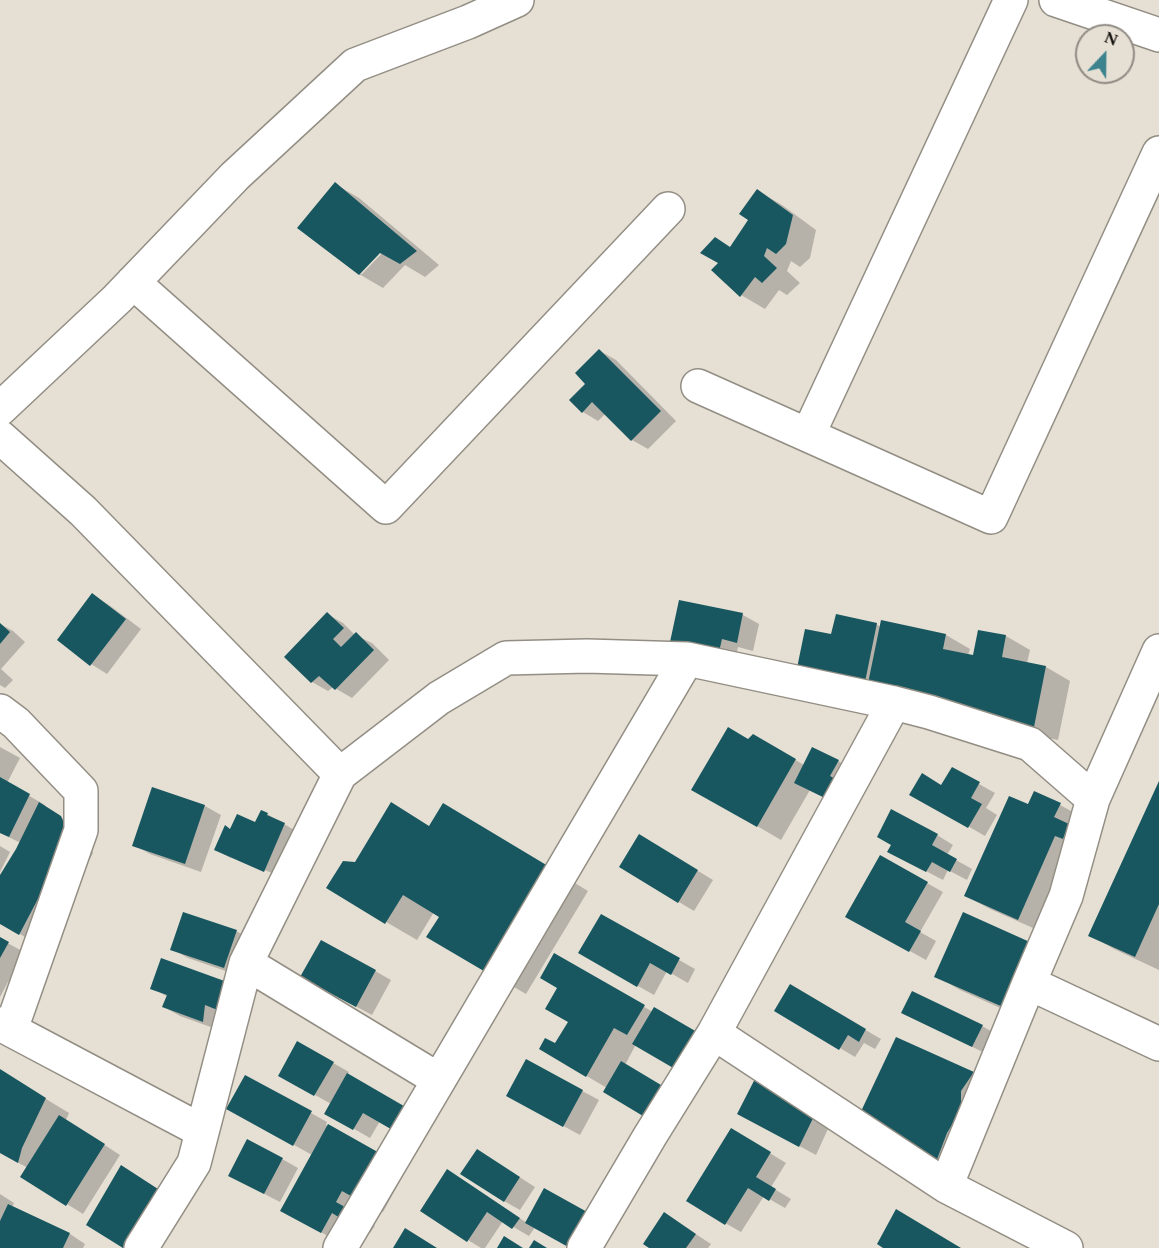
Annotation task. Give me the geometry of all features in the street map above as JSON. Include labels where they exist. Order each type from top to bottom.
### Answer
[{"type":"street","points":[[0,409],[117,299],[235,176],[355,65],[468,22],[517,0]]},
{"type":"street","points":[[808,435],[1011,0]]},
{"type":"street","points":[[1056,0],[1159,35]]},
{"type":"street","points":[[698,386],[991,517],[1159,153]]},
{"type":"street","points":[[133,282],[386,507],[668,209]]},
{"type":"street","points":[[0,437],[82,511],[340,774]]},
{"type":"street","points":[[945,1186],[1066,896],[1093,799],[1159,651]]},
{"type":"street","points":[[141,1248],[194,1163],[246,963],[340,774],[440,698],[506,658],[587,656],[687,658],[894,703],[1030,744],[1093,799]]},
{"type":"street","points":[[340,1248],[687,658]]},
{"type":"street","points":[[584,1248],[714,1033],[894,703]]},
{"type":"street","points":[[0,711],[16,723],[81,791],[81,830],[5,1026],[202,1131]]},
{"type":"street","points":[[246,963],[439,1080]]},
{"type":"street","points":[[1029,983],[1159,1044]]},
{"type":"street","points":[[714,1033],[945,1186],[1066,1248]]},
{"type":"building","points":[[335,182],[417,251],[400,264],[380,253],[359,275],[297,228]]},
{"type":"building","points":[[757,189],[793,215],[786,244],[776,254],[767,248],[764,256],[777,268],[762,283],[755,277],[740,297],[711,270],[718,263],[700,253],[715,237],[730,247],[748,220],[739,214]]},
{"type":"building","points":[[599,349],[661,411],[631,441],[592,402],[582,413],[569,400],[585,384],[575,373]]},
{"type":"building","points":[[92,593],[126,619],[90,666],[57,640]]},
{"type":"building","points":[[679,600],[743,613],[737,643],[722,639],[719,652],[670,642]]},
{"type":"building","points":[[327,612],[344,628],[333,639],[341,647],[356,632],[374,650],[335,690],[319,676],[311,683],[284,657]]},
{"type":"building","points":[[836,614],[877,623],[865,682],[797,668],[805,629],[831,634]]},
{"type":"building","points":[[881,620],[946,634],[943,649],[973,655],[978,630],[1006,635],[1002,657],[1046,666],[1034,727],[866,693]]},
{"type":"building","points":[[0,623],[10,632],[0,644]]},
{"type":"building","points":[[728,727],[748,739],[753,734],[796,759],[757,827],[691,790]]},
{"type":"building","points":[[812,747],[839,760],[830,776],[841,782],[831,801],[794,783]]},
{"type":"building","points":[[952,767],[980,782],[971,798],[982,804],[968,828],[909,795],[922,773],[941,785]]},
{"type":"building","points":[[0,777],[30,794],[9,837],[0,833]]},
{"type":"building","points":[[1159,781],[1159,904],[1135,957],[1088,936]]},
{"type":"building","points":[[152,787],[205,805],[185,864],[132,846]]},
{"type":"building","points":[[1034,791],[1061,803],[1054,817],[1069,824],[1063,839],[1055,836],[1018,920],[964,896],[1009,796],[1028,804]]},
{"type":"building","points":[[39,802],[61,816],[70,838],[19,935],[0,924],[0,875],[16,849]]},
{"type":"building","points":[[391,802],[429,826],[443,803],[558,872],[494,977],[426,937],[439,917],[403,895],[385,924],[326,888],[343,861],[355,862]]},
{"type":"building","points":[[891,809],[938,834],[932,845],[957,859],[950,872],[932,862],[926,872],[887,852],[891,845],[877,837]]},
{"type":"building","points":[[261,810],[285,823],[264,872],[214,850],[225,825],[230,829],[237,814],[255,822]]},
{"type":"building","points":[[639,834],[698,870],[678,903],[619,867]]},
{"type":"building","points":[[880,855],[928,882],[905,922],[921,931],[909,952],[845,917]]},
{"type":"building","points":[[183,912],[237,930],[224,968],[170,950]]},
{"type":"building","points":[[963,912],[1032,943],[1003,1007],[934,977]]},
{"type":"building","points":[[601,914],[680,958],[671,975],[650,963],[637,987],[578,953]]},
{"type":"building","points":[[0,937],[9,942],[0,958]]},
{"type":"building","points":[[321,940],[376,970],[356,1007],[300,977]]},
{"type":"building","points":[[554,953],[645,1005],[627,1035],[614,1028],[586,1077],[539,1049],[545,1038],[555,1043],[568,1022],[545,1009],[557,988],[540,978]]},
{"type":"building","points":[[161,958],[230,983],[220,1011],[205,1005],[203,1022],[162,1007],[167,995],[150,989]]},
{"type":"building","points":[[790,984],[866,1029],[859,1042],[848,1035],[839,1050],[774,1011]]},
{"type":"building","points":[[912,991],[983,1025],[972,1047],[901,1013]]},
{"type":"building","points":[[654,1007],[697,1032],[675,1069],[632,1044]]},
{"type":"building","points":[[896,1037],[974,1072],[961,1091],[961,1110],[947,1133],[936,1162],[856,1122]]},
{"type":"building","points":[[297,1041],[334,1062],[314,1096],[278,1076]]},
{"type":"building","points":[[526,1059],[583,1090],[563,1127],[506,1096]]},
{"type":"building","points":[[621,1061],[666,1088],[648,1119],[603,1092]]},
{"type":"building","points":[[0,1069],[46,1098],[22,1148],[18,1163],[0,1153]]},
{"type":"building","points":[[347,1073],[409,1109],[396,1132],[363,1113],[353,1130],[324,1114]]},
{"type":"building","points":[[758,1073],[818,1108],[799,1147],[737,1114]]},
{"type":"building","points":[[245,1075],[312,1111],[293,1146],[226,1109]]},
{"type":"building","points":[[59,1115],[105,1144],[66,1206],[20,1177]]},
{"type":"building","points":[[328,1124],[383,1155],[358,1200],[342,1191],[336,1202],[352,1211],[345,1221],[332,1213],[321,1233],[280,1211]]},
{"type":"building","points":[[731,1128],[771,1152],[756,1177],[776,1189],[769,1201],[748,1188],[725,1225],[686,1201]]},
{"type":"building","points":[[247,1139],[283,1158],[264,1194],[228,1176]]},
{"type":"building","points":[[477,1149],[520,1177],[504,1202],[460,1174]]},
{"type":"building","points":[[121,1165],[158,1189],[127,1248],[123,1248],[86,1225]]},
{"type":"building","points":[[447,1169],[520,1218],[512,1229],[487,1212],[467,1242],[420,1211]]},
{"type":"building","points":[[544,1188],[589,1213],[570,1248],[525,1223]]},
{"type":"building","points":[[8,1204],[70,1233],[63,1248],[0,1248],[0,1221]]},
{"type":"building","points":[[896,1209],[961,1248],[883,1248],[877,1244]]},
{"type":"building","points":[[664,1212],[696,1234],[686,1248],[649,1248],[643,1244]]},
{"type":"building","points":[[405,1228],[437,1248],[393,1248]]},
{"type":"building","points":[[504,1236],[523,1248],[497,1248]]},
{"type":"building","points":[[534,1240],[547,1248],[529,1248]]}]
